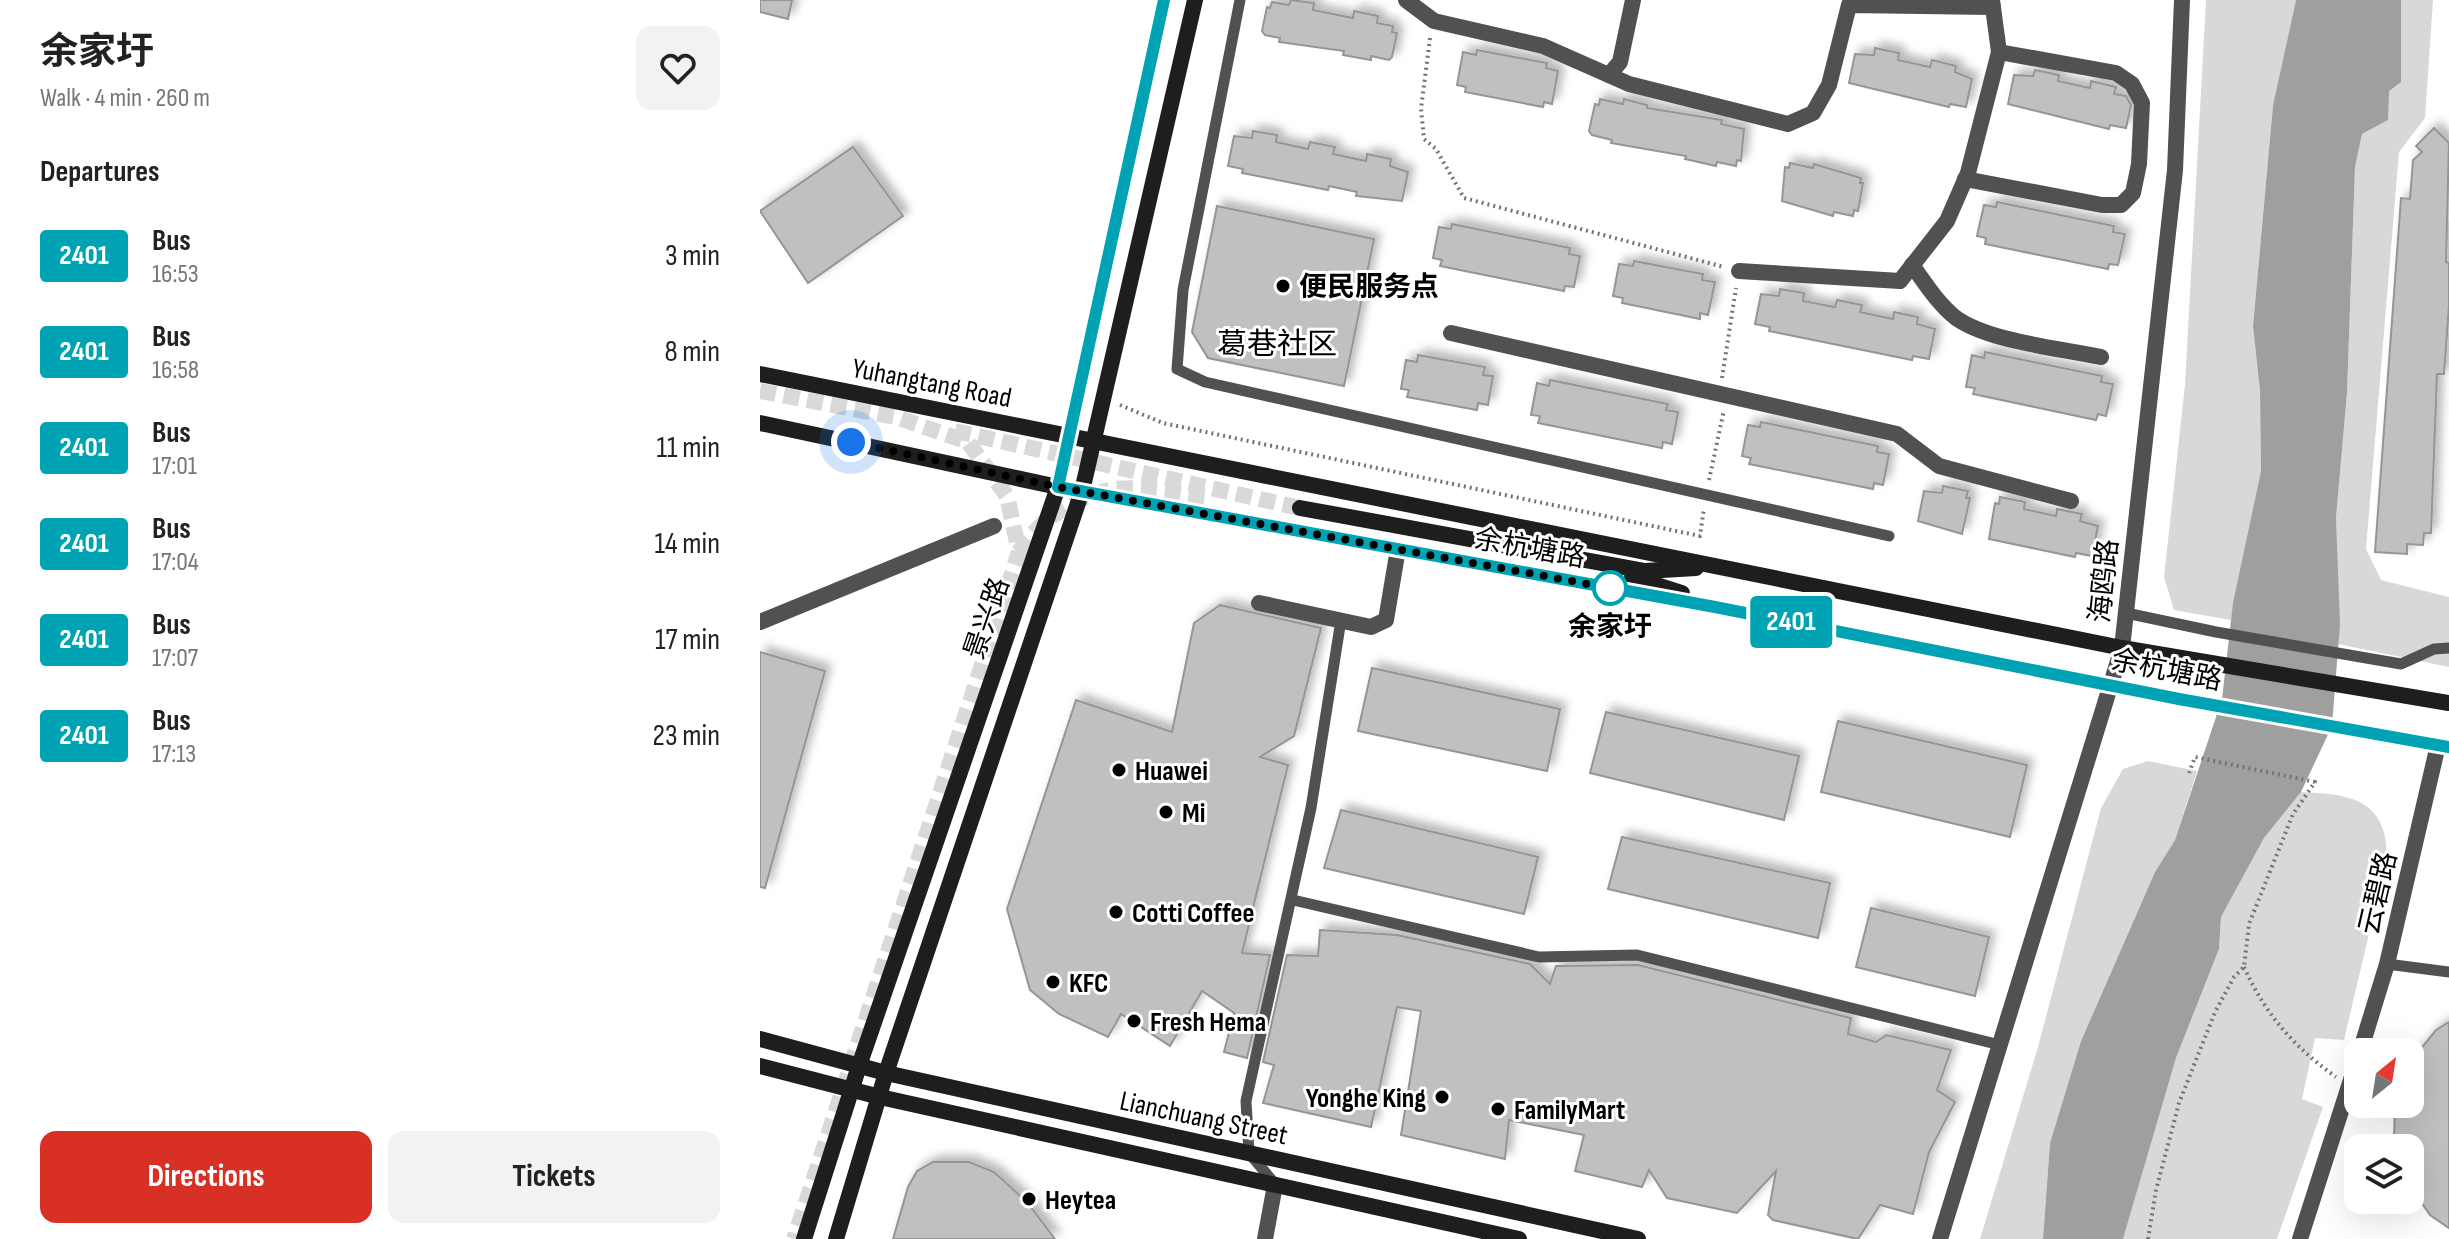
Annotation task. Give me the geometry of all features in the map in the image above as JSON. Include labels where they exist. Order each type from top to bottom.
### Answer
[{"type":"street","name":"景兴路","points":[[804,1239],[859,1066],[1058,487],[1072,437],[1164,0]]},
{"type":"street","name":"景兴路","points":[[836,1239],[886,1073],[1082,491],[1195,0]]},
{"type":"street","points":[[1406,0],[1434,21],[1543,46],[1629,84],[1788,124],[1813,113],[1829,85],[1844,2],[1992,3],[1999,52],[1965,179],[1947,221],[1900,281],[1739,271]]},
{"type":"street","points":[[1609,75],[1620,62],[1633,0]]},
{"type":"street","name":"海鸥路","points":[[1940,1239],[2122,648],[2175,170],[2182,0]]},
{"type":"street","points":[[1965,179],[2102,205],[2121,205],[2133,193],[2139,164],[2142,103],[2132,84],[2116,73],[1999,52]]},
{"type":"street","points":[[1912,265],[1938,301],[1976,329],[2101,357]]},
{"type":"street","points":[[1451,333],[1897,434],[1939,466],[2071,501]]},
{"type":"street","name":"Yuhangtang Road","points":[[760,374],[1094,441]]},
{"type":"street","name":"余杭塘路","points":[[760,423],[1058,487],[1715,607],[2179,699],[2443,746]]},
{"type":"street","name":"余杭塘路","points":[[1094,441],[2122,648],[2449,703]]},
{"type":"street","points":[[1715,607],[1649,581],[1300,512],[1645,571],[1722,567]]},
{"type":"street","points":[[760,622],[994,526]]},
{"type":"street","points":[[1259,603],[1371,627],[1386,620],[1398,549]]},
{"type":"street","name":"云碧路","points":[[2364,1038],[2387,964],[2443,746]]},
{"type":"street","name":"Lianchuang Street","points":[[760,1039],[886,1073],[1638,1239]]},
{"type":"street","name":"Lianchuang Street","points":[[760,1066],[880,1097],[1519,1239]]},
{"type":"street","points":[[2300,1239],[2344,1103]]},
{"type":"street","points":[[1265,1239],[1275,1185]]},
{"type":"lane","points":[[1240,0],[1183,290],[1177,369],[1205,382],[1889,536]]},
{"type":"lane","points":[[2126,613],[2401,664],[2434,649],[2449,648]]},
{"type":"lane","points":[[1275,1185],[1249,1153],[1246,1101],[1293,900],[1341,620]]},
{"type":"lane","points":[[1293,900],[1539,957],[1637,955],[2000,1045]]},
{"type":"lane","points":[[2387,964],[2449,972]]},
{"type":"path","points":[[2189,773],[2195,757],[2315,782],[2293,814],[2249,924],[2244,967],[2257,996],[2280,1030],[2344,1083]]},
{"type":"path","points":[[2148,1239],[2156,1190],[2179,1103],[2215,1012],[2234,977],[2244,967]]},
{"type":"shaded area","points":[[2206,0],[2296,0],[2273,105],[2253,326],[2260,391],[2261,471],[2231,620],[2174,610],[2164,577],[2185,385]]},
{"type":"shaded area","points":[[2296,0],[2401,0],[2401,82],[2389,91],[2388,120],[2362,134],[2355,167],[2347,393],[2336,518],[2340,624],[2332,726],[2301,792],[2264,838],[2221,917],[2219,949],[2176,1058],[2123,1239],[2043,1239],[2050,1143],[2081,1041],[2155,872],[2175,840],[2222,699],[2233,603],[2261,471],[2260,391],[2253,326],[2273,105]]},
{"type":"shaded area","points":[[2400,0],[2433,0],[2425,118],[2399,152],[2366,549],[2381,580],[2449,597],[2449,667],[2338,644],[2336,518],[2347,393],[2355,167],[2362,134],[2388,120],[2386,106]]},
{"type":"shaded area","points":[[2148,761],[2197,771],[2175,840],[2155,872],[2081,1041],[2050,1143],[2043,1239],[1980,1239],[2038,1047],[2101,808],[2123,769]]},
{"type":"shaded area","points":[[2301,792],[2335,795],[2350,798],[2373,811],[2385,838],[2387,857],[2344,1040],[2315,1038],[2302,1099],[2323,1107],[2277,1239],[2123,1239],[2176,1058],[2219,949],[2221,917],[2264,838]]},
{"type":"building","points":[[760,0],[792,0],[788,19],[760,12]]},
{"type":"building","points":[[1291,0],[1314,3],[1313,10],[1353,18],[1354,11],[1378,16],[1377,23],[1393,26],[1392,32],[1397,33],[1392,57],[1389,60],[1371,56],[1371,60],[1343,55],[1344,51],[1279,42],[1280,38],[1265,35],[1262,31],[1267,7],[1270,8],[1272,2],[1289,5]]},
{"type":"building","points":[[1875,48],[1899,53],[1898,60],[1930,67],[1932,60],[1956,66],[1955,72],[1972,79],[1966,107],[1950,104],[1949,107],[1849,83],[1855,54],[1874,55]]},
{"type":"building","points":[[1477,50],[1547,63],[1546,68],[1558,71],[1552,104],[1544,102],[1543,107],[1465,92],[1466,87],[1457,85],[1463,52],[1476,55]]},
{"type":"building","points":[[2035,70],[2059,75],[2058,81],[2090,88],[2091,81],[2116,87],[2114,94],[2126,96],[2131,105],[2126,128],[2110,125],[2109,129],[2008,104],[2014,75],[2033,76]]},
{"type":"building","points":[[1600,99],[1623,104],[1624,99],[1647,105],[1647,108],[1722,120],[1721,124],[1744,129],[1741,161],[1737,160],[1736,166],[1717,162],[1716,166],[1685,159],[1686,156],[1611,143],[1612,140],[1592,135],[1589,131],[1595,104],[1599,105]]},
{"type":"building","points":[[2434,128],[2449,143],[2446,262],[2449,263],[2449,306],[2444,374],[2437,374],[2431,533],[2424,533],[2423,545],[2407,544],[2407,554],[2375,552],[2401,198],[2410,199],[2413,160],[2422,152],[2416,146]]},
{"type":"building","points":[[1253,131],[1277,135],[1276,142],[1308,149],[1310,142],[1335,147],[1333,154],[1366,161],[1367,154],[1391,159],[1390,166],[1408,172],[1402,201],[1356,196],[1357,192],[1329,186],[1328,190],[1242,173],[1243,169],[1228,166],[1234,136],[1252,138]]},
{"type":"building","points":[[853,147],[903,216],[808,283],[760,211]]},
{"type":"building","points":[[1790,163],[1813,168],[1814,164],[1861,178],[1860,183],[1863,183],[1858,211],[1854,210],[1853,216],[1834,212],[1833,216],[1782,201],[1785,167],[1789,168]]},
{"type":"building","points":[[1997,202],[2114,226],[2113,232],[2125,234],[2118,265],[2109,264],[2108,269],[1985,244],[1986,238],[1977,236],[1984,205],[1996,207]]},
{"type":"building","name":"便民服务点","points":[[1217,206],[1374,239],[1344,386],[1208,358],[1192,332]]},
{"type":"building","points":[[1452,224],[1570,248],[1569,254],[1580,256],[1574,287],[1565,286],[1564,291],[1440,266],[1442,260],[1433,258],[1439,227],[1451,229]]},
{"type":"building","points":[[1634,261],[1703,274],[1702,280],[1715,282],[1708,315],[1700,313],[1700,319],[1622,303],[1623,298],[1613,296],[1619,264],[1633,266]]},
{"type":"building","points":[[1780,289],[1804,293],[1803,301],[1835,307],[1837,300],[1862,305],[1860,312],[1893,319],[1894,312],[1918,317],[1917,324],[1935,329],[1929,359],[1913,356],[1912,360],[1769,331],[1770,327],[1755,324],[1761,294],[1779,296]]},
{"type":"building","points":[[1985,352],[2102,376],[2101,382],[2113,384],[2106,416],[2098,414],[2096,420],[1973,394],[1975,388],[1966,387],[1972,355],[1984,358]]},
{"type":"building","points":[[1418,355],[1485,367],[1483,375],[1493,376],[1488,405],[1478,403],[1477,410],[1407,397],[1409,390],[1401,389],[1406,360],[1417,362]]},
{"type":"building","points":[[1550,380],[1668,404],[1666,410],[1678,412],[1672,444],[1663,442],[1662,448],[1538,423],[1540,416],[1531,415],[1537,383],[1549,386]]},
{"type":"building","points":[[1761,422],[1878,446],[1877,452],[1889,454],[1883,485],[1874,483],[1873,489],[1749,464],[1751,458],[1742,456],[1748,425],[1760,427]]},
{"type":"building","points":[[1943,486],[1968,491],[1966,498],[1970,498],[1962,534],[1918,521],[1924,491],[1942,493]]},
{"type":"building","points":[[2000,497],[2025,502],[2024,509],[2056,516],[2057,509],[2082,514],[2080,521],[2098,526],[2092,556],[2076,553],[2075,557],[1989,539],[1995,503],[1999,504]]},
{"type":"building","points":[[1220,605],[1321,628],[1294,736],[1260,757],[1288,765],[1242,953],[1270,955],[1247,1058],[1224,1052],[1234,1013],[1202,991],[1170,1046],[1121,1014],[1108,1037],[1059,1014],[1030,990],[1007,909],[1076,700],[1172,732],[1194,623]]},
{"type":"building","points":[[760,652],[825,671],[765,888],[760,887]]},
{"type":"building","points":[[1372,668],[1560,709],[1547,771],[1358,731]]},
{"type":"building","points":[[1606,712],[1799,756],[1784,820],[1590,773]]},
{"type":"building","points":[[1838,721],[2027,765],[2010,837],[1821,792]]},
{"type":"building","points":[[1341,810],[1538,857],[1524,914],[1324,868]]},
{"type":"building","points":[[1622,837],[1830,883],[1818,938],[1608,889]]},
{"type":"building","points":[[1871,908],[1989,937],[1975,996],[1856,967]]},
{"type":"building","points":[[1320,930],[1397,935],[1530,964],[1550,984],[1556,966],[1638,965],[1851,1018],[1848,1034],[1876,1042],[1886,1035],[1951,1050],[1937,1090],[1955,1102],[1929,1152],[1913,1214],[1880,1205],[1858,1239],[1773,1220],[1768,1215],[1776,1171],[1737,1213],[1667,1198],[1649,1170],[1642,1187],[1575,1171],[1584,1135],[1509,1120],[1505,1159],[1401,1135],[1421,1011],[1397,1007],[1371,1127],[1263,1103],[1274,1065],[1263,1062],[1287,955],[1318,956]]},
{"type":"building","points":[[2449,1022],[2449,1228],[2430,1215],[2424,1206],[2424,1134],[2394,1134],[2395,1118],[2424,1118],[2424,1045],[2436,1030]]},
{"type":"building","points":[[933,1162],[969,1162],[994,1172],[1027,1202],[1055,1239],[893,1239],[908,1187],[917,1171]]},
{"type":"tunnel","points":[[760,391],[896,417],[968,442],[1007,496],[1019,552],[794,1239]]},
{"type":"tunnel","points":[[955,431],[1300,508]]},
{"type":"tunnel","points":[[1019,552],[1048,519],[1088,496],[1116,489],[1139,489],[1211,497]]},
{"type":"bus line","name":"2401","points":[[1164,0],[1072,437],[1058,487],[1715,607],[2179,699],[2449,747]]},
{"type":"place","name":"便民服务点","points":[[1283,286]]},
{"type":"place","name":"余家圩","points":[[1610,588]]},
{"type":"place","name":"Huawei","points":[[1119,770]]},
{"type":"place","name":"Mi","points":[[1166,812]]},
{"type":"place","name":"Cotti Coffee","points":[[1116,912]]},
{"type":"place","name":"KFC","points":[[1053,982]]},
{"type":"place","name":"Fresh Hema","points":[[1134,1021]]},
{"type":"place","name":"Yonghe King","points":[[1442,1097]]},
{"type":"place","name":"FamilyMart","points":[[1498,1109]]},
{"type":"place","name":"Heytea","points":[[1029,1199]]},
{"type":"district","name":"葛巷社区","points":[[1277,344]]},
{"type":"route","points":[[851,442],[1058,487],[1610,588]]}]
